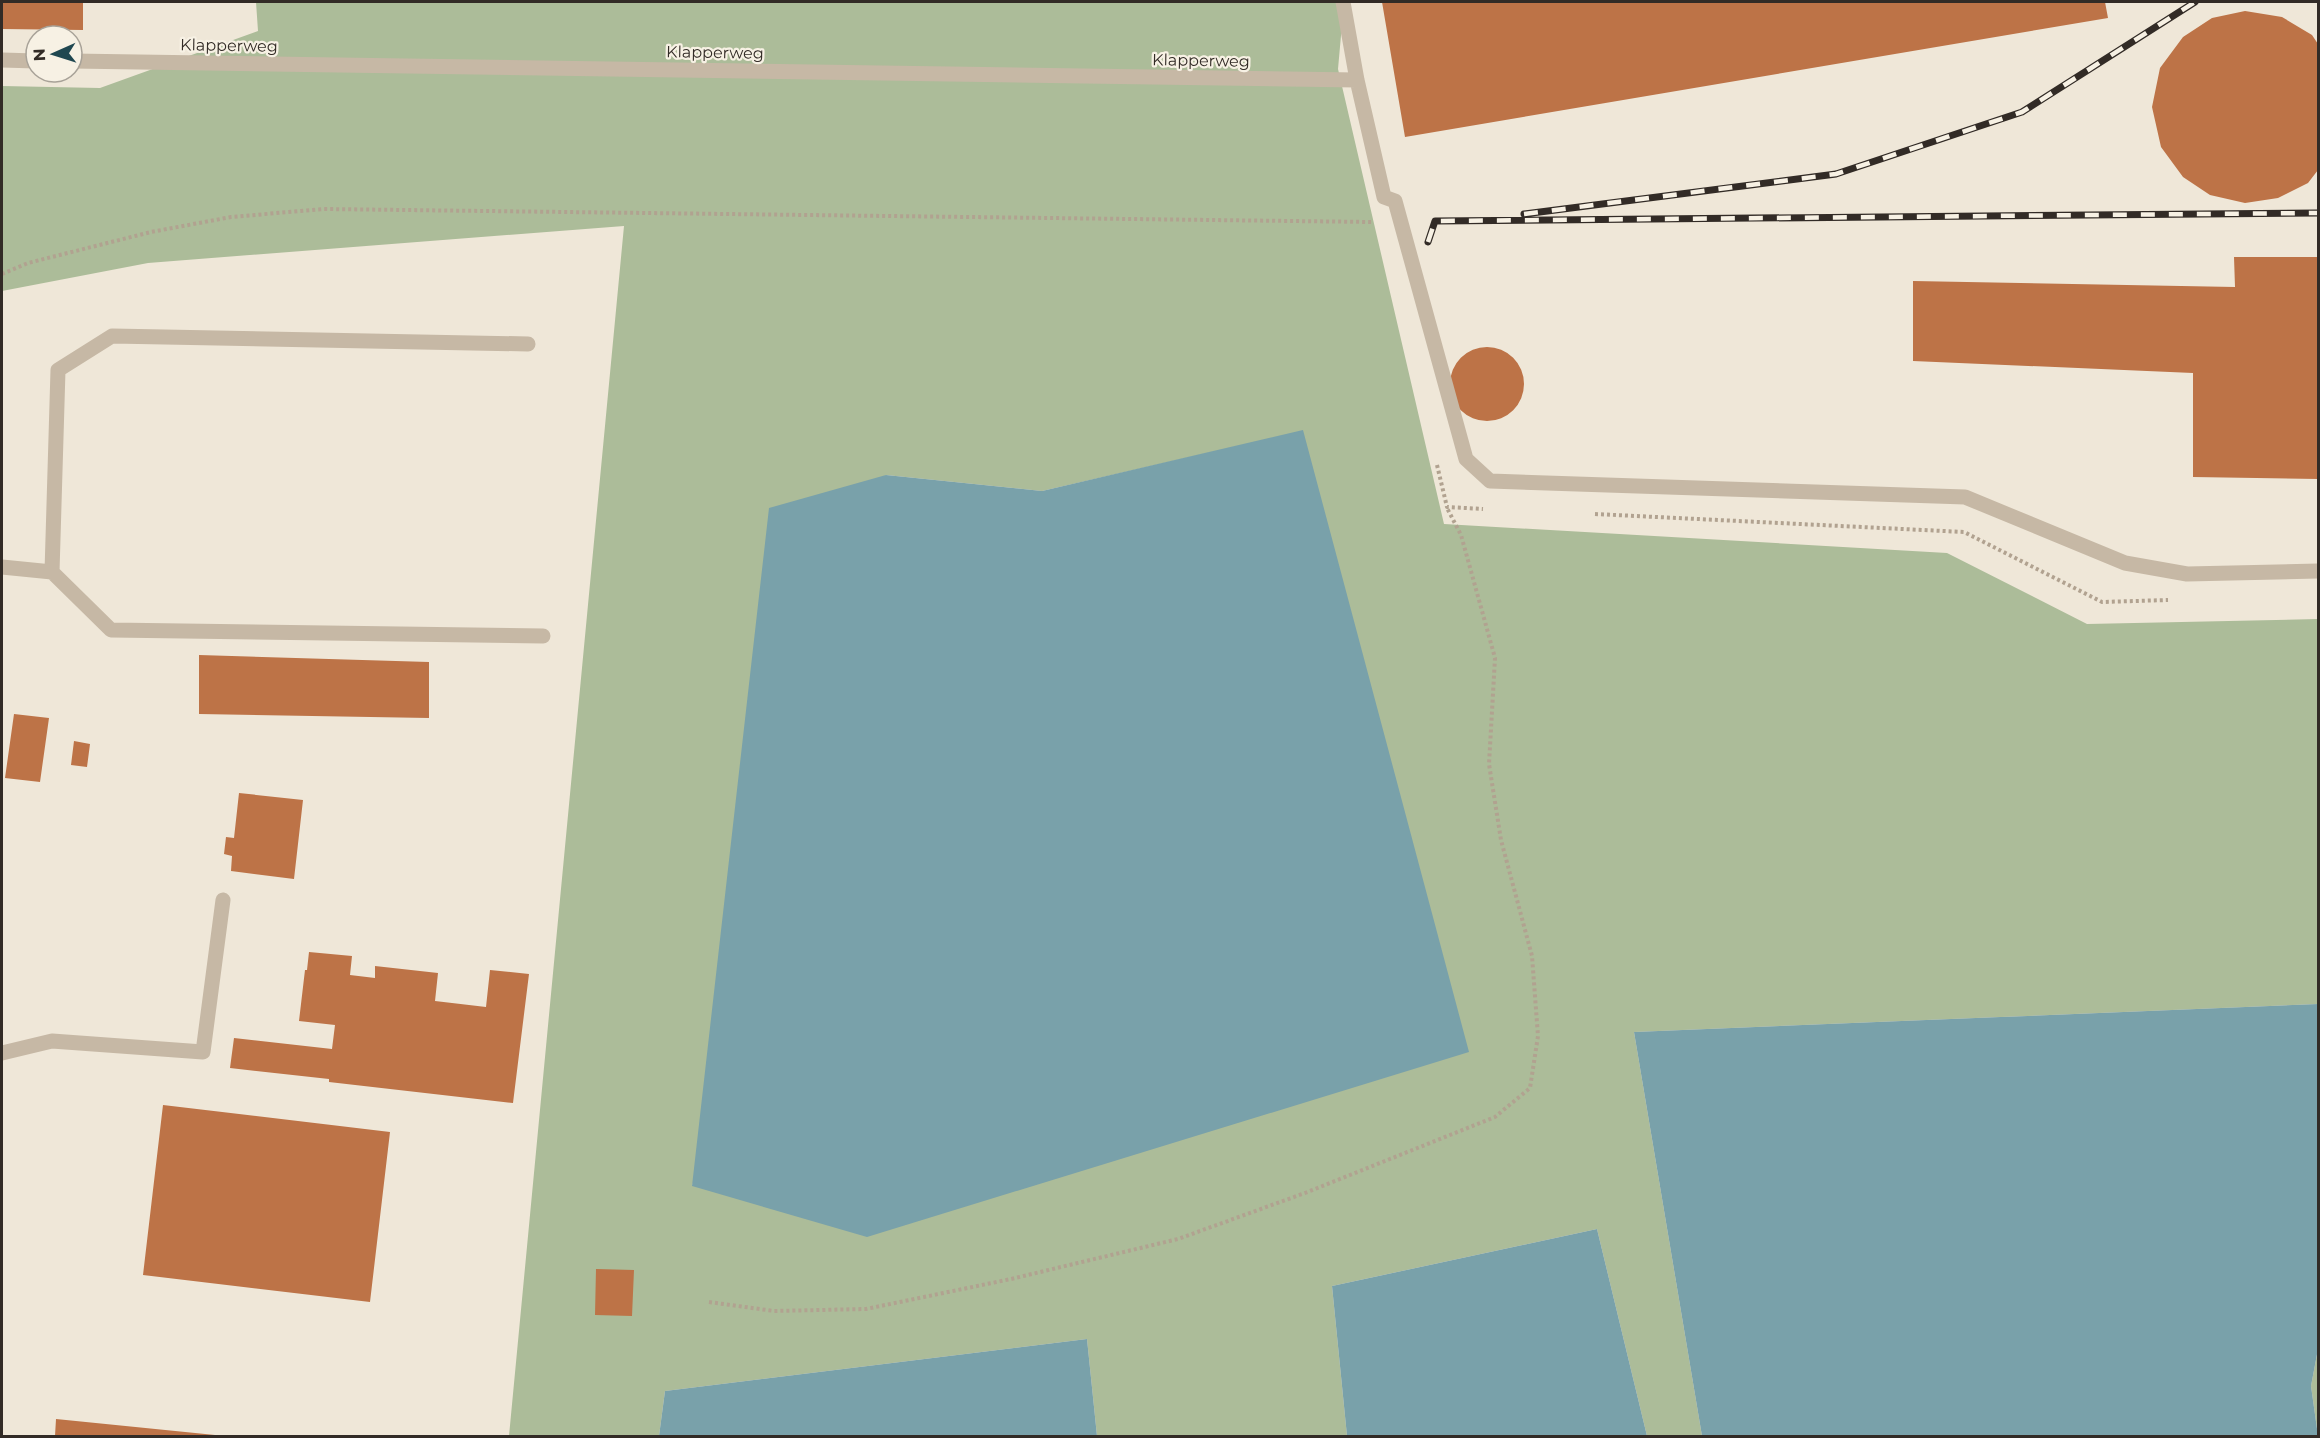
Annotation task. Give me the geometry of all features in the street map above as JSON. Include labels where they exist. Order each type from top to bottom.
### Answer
[{"type":"lane","points":[[1343,2],[1357,80],[1384,197],[1395,201],[1466,459],[1490,481],[1965,497],[2125,563],[2187,574],[2319,572]]},
{"type":"lane","points":[[2,60],[24,60]]},
{"type":"lane","name":"Klapperweg","points":[[84,61],[1357,80]]},
{"type":"lane","points":[[52,572],[58,370],[112,336],[528,344]]},
{"type":"lane","points":[[2,567],[52,572],[111,630],[543,636]]},
{"type":"lane","points":[[2,1053],[52,1041],[203,1052],[223,900]]},
{"type":"path","points":[[2,274],[28,263],[151,232],[231,217],[324,209],[1342,223]]},
{"type":"path","points":[[709,1302],[774,1311],[866,1309],[1011,1279],[1178,1239],[1305,1193],[1495,1117],[1530,1088],[1538,1036],[1532,956],[1501,840],[1489,764],[1495,658],[1461,535],[1446,507]]},
{"type":"green space","points":[[256,2],[1344,2],[1338,69],[1444,524],[1947,553],[2087,624],[2318,619],[2318,1004],[1634,1032],[1702,1436],[1647,1436],[1597,1229],[1332,1286],[1347,1436],[1097,1436],[1087,1339],[665,1391],[659,1436],[509,1436],[624,226],[148,263],[2,291],[2,86],[100,88],[258,31]],"holes":[[[1303,431],[692,1186],[886,475],[1042,491]]]},
{"type":"green space","points":[[2318,1349],[2318,1436],[2311,1386]]},
{"type":"water","points":[[1303,430],[1469,1052],[867,1237],[692,1186],[769,508],[886,475],[1042,491]]},
{"type":"water","points":[[2318,1004],[2318,1349],[2311,1386],[2318,1436],[1702,1436],[1634,1032]]},
{"type":"water","points":[[1597,1229],[1647,1436],[1347,1436],[1332,1286]]},
{"type":"water","points":[[1087,1339],[1097,1436],[659,1436],[665,1391]]},
{"type":"building","points":[[2,2],[83,2],[83,24],[24,24],[24,29],[2,29]]},
{"type":"building","points":[[1382,2],[2105,2],[2108,18],[1405,137]]},
{"type":"building","points":[[2245,11],[2282,17],[2312,35],[2318,44],[2318,170],[2308,183],[2278,198],[2245,203],[2210,195],[2183,177],[2161,147],[2152,107],[2160,68],[2183,37],[2212,18]]},
{"type":"building","points":[[2234,257],[2318,257],[2318,479],[2193,477],[2193,373],[1913,361],[1913,281],[2235,287]]},
{"type":"building","points":[[1480,347],[1494,347],[1508,353],[1518,363],[1524,377],[1524,391],[1518,405],[1508,415],[1494,421],[1480,421],[1466,415],[1456,405],[1450,391],[1450,377],[1456,363],[1466,353]]},
{"type":"building","points":[[199,655],[429,662],[429,718],[199,714]]},
{"type":"building","points":[[14,714],[49,718],[40,782],[5,778]]},
{"type":"building","points":[[74,741],[90,744],[87,767],[71,765]]},
{"type":"building","points":[[239,793],[303,800],[294,879],[231,871],[232,856],[224,854],[226,837],[234,838]]},
{"type":"building","points":[[309,952],[352,956],[350,975],[375,978],[375,966],[438,973],[435,1001],[486,1007],[490,970],[529,974],[513,1103],[230,1068],[234,1038],[332,1049],[335,1025],[299,1021]]},
{"type":"building","points":[[163,1105],[390,1132],[370,1302],[143,1275]]},
{"type":"building","points":[[596,1269],[634,1270],[632,1316],[595,1315]]},
{"type":"building","points":[[56,1419],[215,1435],[215,1436],[55,1436]]},
{"type":"railway","points":[[1524,214],[1836,174],[2022,112],[2195,2]]},
{"type":"railway","points":[[1428,242],[1435,221],[2318,213]]}]
